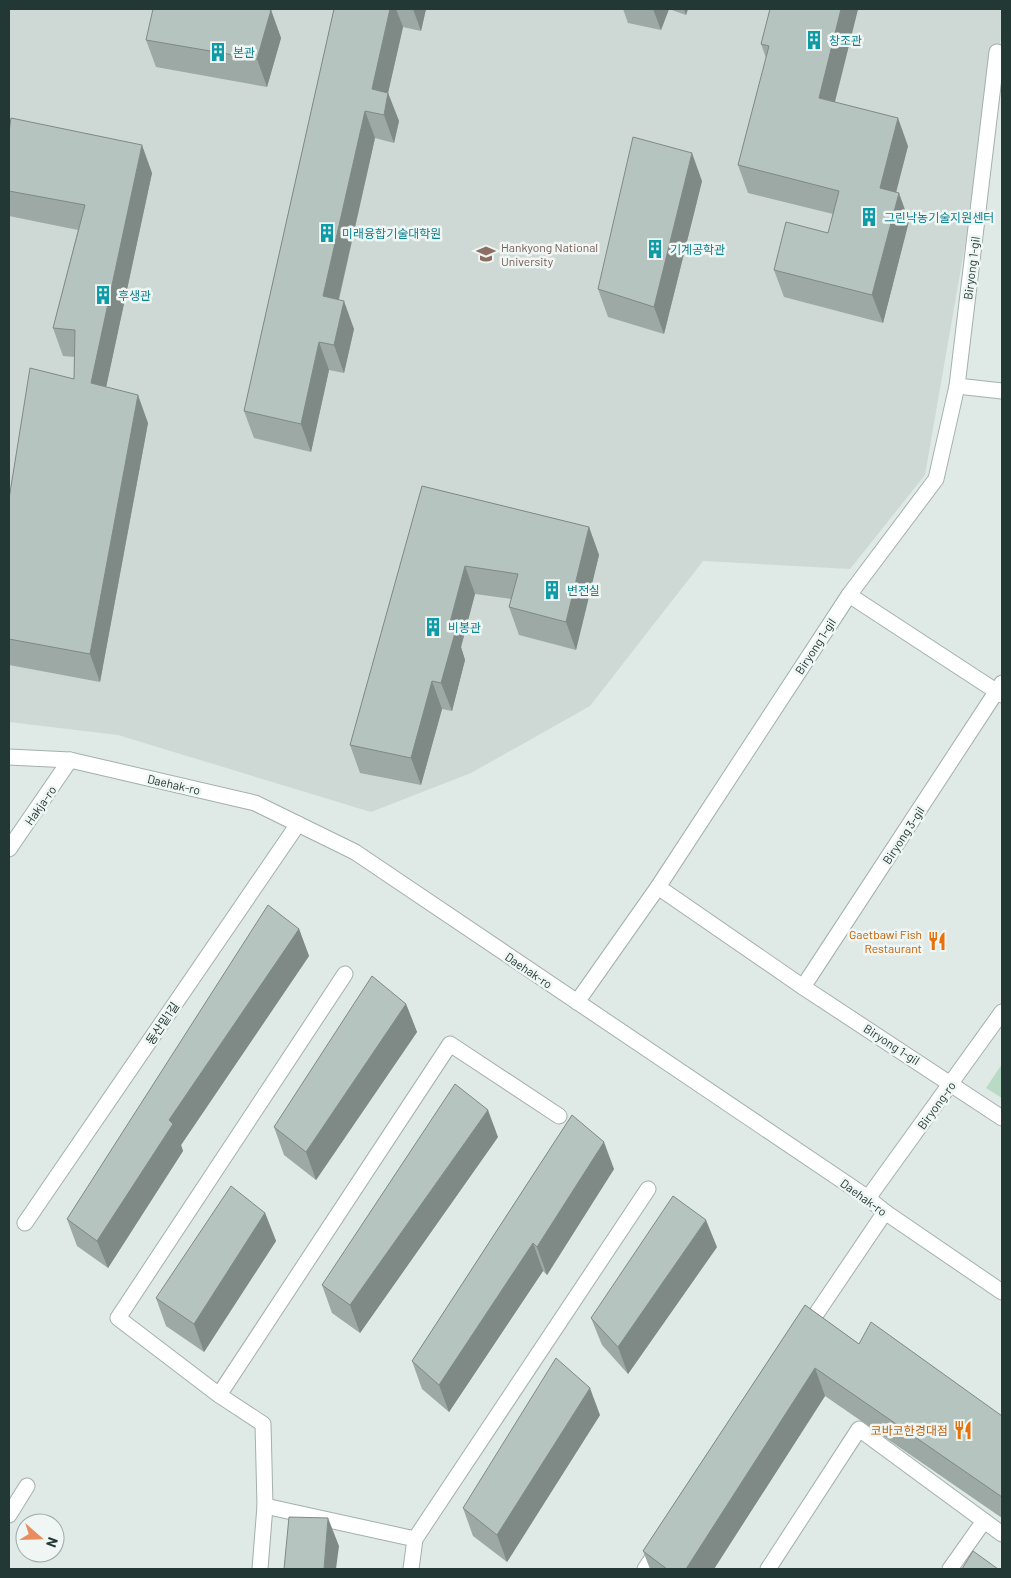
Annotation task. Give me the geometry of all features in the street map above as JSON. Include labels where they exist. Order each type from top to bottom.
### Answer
[{"type":"street","name":"Biryong 1-gil","points":[[1002,53],[997,52],[957,386],[936,479],[849,595],[658,887],[1002,1118]]},
{"type":"street","points":[[957,386],[1002,391]]},
{"type":"street","points":[[849,595],[1000,690]]},
{"type":"street","name":"Biryong 3-gil","points":[[803,986],[1000,690]]},
{"type":"street","name":"Daehak-ro","points":[[9,757],[70,760],[255,803],[354,852],[868,1198],[885,1212],[1002,1292]]},
{"type":"street","name":"Hakja-ro","points":[[9,849],[70,760]]},
{"type":"street","name":"동산밑1길","points":[[26,1223],[298,824]]},
{"type":"street","points":[[577,1002],[658,887]]},
{"type":"street","points":[[260,1569],[265,1506],[263,1424],[219,1395],[118,1318],[344,974]]},
{"type":"street","name":"Biryong-ro","points":[[868,1198],[1002,1012]]},
{"type":"street","points":[[219,1395],[450,1044],[558,1116]]},
{"type":"street","points":[[410,1569],[415,1539],[648,1189]]},
{"type":"street","points":[[797,1342],[885,1212]]},
{"type":"street","points":[[768,1569],[859,1429],[1002,1534]]},
{"type":"street","points":[[9,1515],[27,1486]]},
{"type":"street","points":[[265,1506],[415,1539]]},
{"type":"street","points":[[950,1569],[984,1520]]},
{"type":"street","points":[[645,1569],[666,1537]]},
{"type":"shaded area","name":"Hankyong National University","points":[[9,9],[1002,9],[1002,32],[925,475],[850,569],[703,561],[590,706],[471,773],[371,812],[118,735],[9,722]]},
{"type":"green space","points":[[1002,1064],[1002,1098],[986,1088]]},
{"type":"building","points":[[153,9],[271,10],[257,59],[146,40]]},
{"type":"building","name":"미래융합기술대학원","points":[[334,9],[390,9],[372,89],[388,93],[384,115],[365,111],[323,296],[344,301],[334,345],[319,342],[301,424],[244,411]]},
{"type":"building","points":[[770,9],[841,9],[819,98],[898,118],[880,188],[899,193],[872,295],[774,270],[786,222],[828,233],[839,191],[738,165],[769,46],[761,44]]},
{"type":"building","points":[[11,118],[142,145],[91,383],[138,395],[90,654],[9,639],[9,499],[30,368],[74,379],[75,330],[53,328],[85,205],[9,191],[9,132]]},
{"type":"building","name":"기계공학관","points":[[633,137],[692,153],[654,307],[598,289]]},
{"type":"building","points":[[422,486],[589,527],[566,622],[509,607],[518,574],[465,566],[448,630],[455,633],[441,683],[432,681],[411,758],[350,745]]},
{"type":"building","points":[[268,905],[299,929],[169,1120],[173,1124],[97,1241],[67,1219]]},
{"type":"building","points":[[372,976],[406,1004],[306,1152],[274,1127]]},
{"type":"building","points":[[455,1084],[488,1110],[350,1305],[322,1285]]},
{"type":"building","points":[[572,1115],[604,1142],[537,1247],[533,1243],[439,1385],[412,1361]]},
{"type":"building","points":[[231,1186],[265,1213],[194,1324],[156,1298]]},
{"type":"building","points":[[673,1196],[706,1220],[618,1347],[591,1318]]},
{"type":"building","points":[[805,1305],[859,1344],[871,1322],[1002,1416],[1002,1497],[815,1368],[686,1569],[667,1569],[643,1551]]},
{"type":"building","points":[[556,1358],[590,1388],[497,1535],[463,1508]]},
{"type":"building","points":[[289,1517],[328,1518],[324,1569],[284,1569]]},
{"type":"building","points":[[973,1551],[998,1569],[962,1569]]},
{"type":"place","name":"창조관","points":[[814,40]]},
{"type":"place","name":"본관","points":[[218,52]]},
{"type":"place","name":"그린낙농기술지원센터","points":[[869,217]]},
{"type":"place","name":"미래융합기술대학원","points":[[327,233]]},
{"type":"place","name":"기계공학관","points":[[655,249]]},
{"type":"place","name":"Hankyong National University","points":[[486,254]]},
{"type":"place","name":"후생관","points":[[103,295]]},
{"type":"place","name":"변전실","points":[[552,590]]},
{"type":"place","name":"비봉관","points":[[433,627]]},
{"type":"place","name":"Gaetbawi Fish Restaurant","points":[[937,941]]},
{"type":"place","name":"코바코한경대점","points":[[963,1430]]}]
